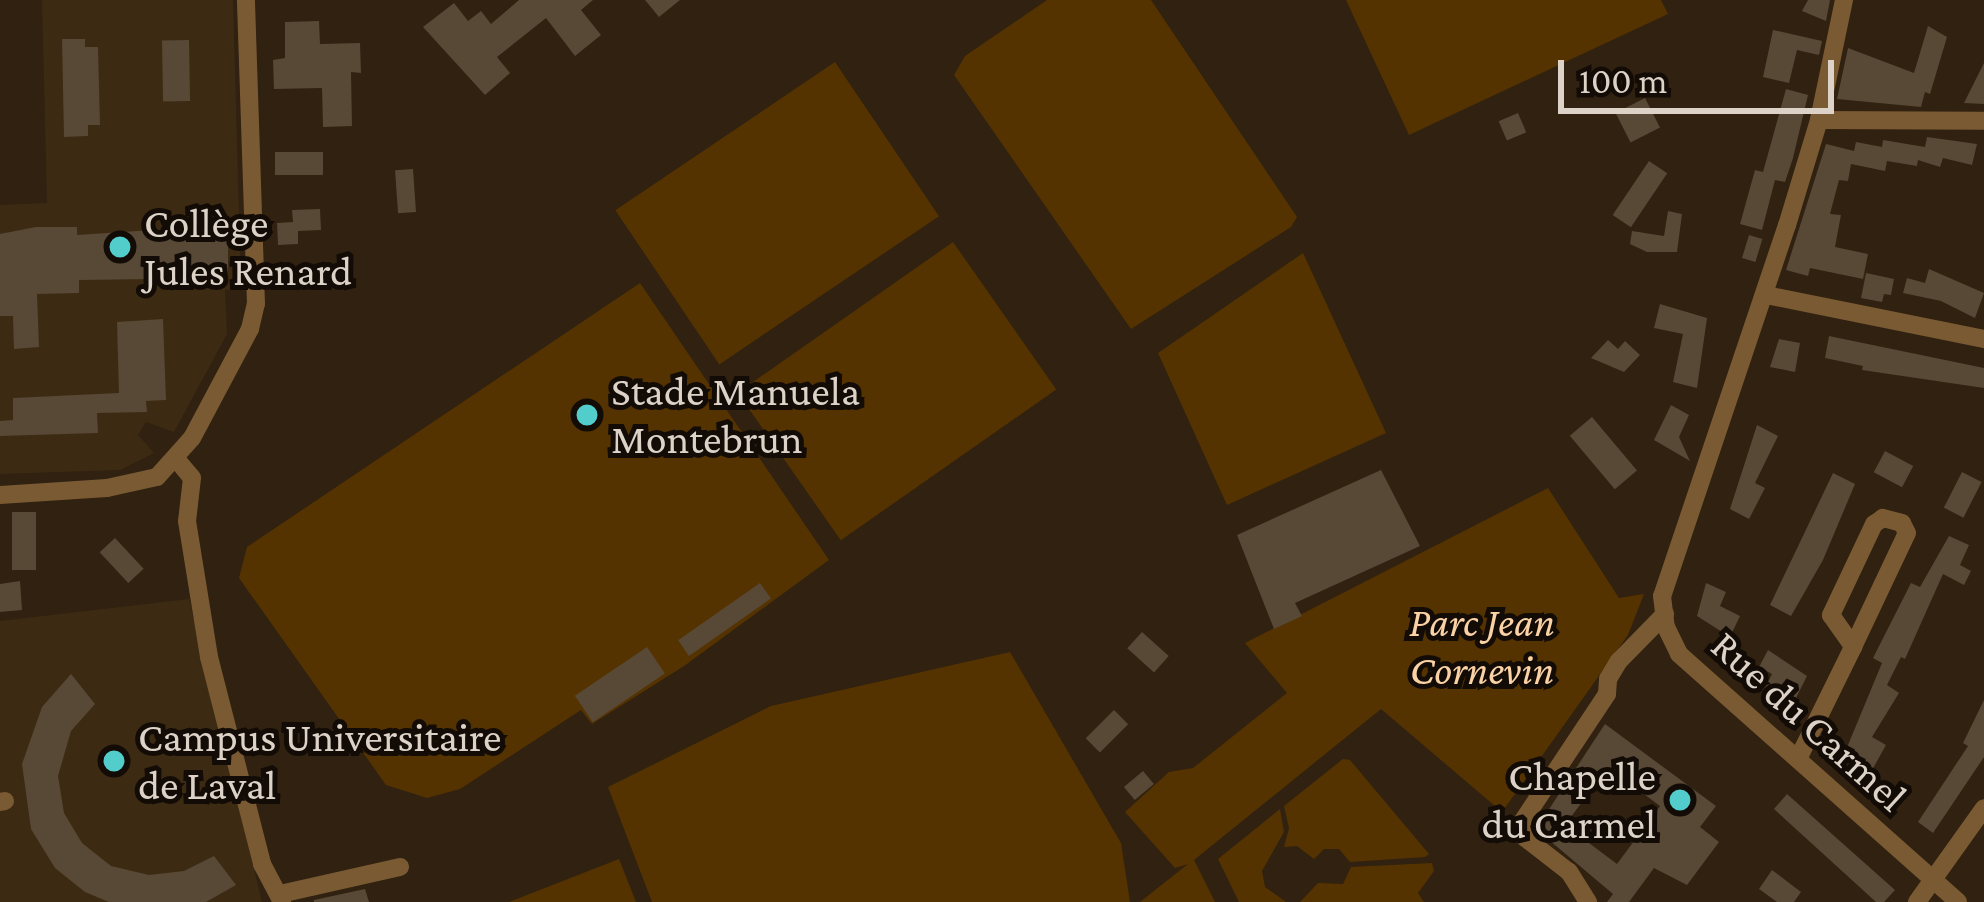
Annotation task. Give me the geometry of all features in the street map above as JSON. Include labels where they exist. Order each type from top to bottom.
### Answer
[{"type":"street","points":[[0,495],[107,488],[157,477],[176,460],[250,329],[256,304],[246,0]]},
{"type":"street","name":"Rue du Carmel","points":[[1844,0],[1819,120],[1766,295],[1662,596],[1679,654],[1958,902]]},
{"type":"street","points":[[1819,120],[1984,121]]},
{"type":"street","points":[[1766,295],[1984,339]]},
{"type":"street","points":[[176,460],[192,478],[188,521],[209,656],[262,864],[281,898],[400,867]]},
{"type":"street","points":[[1798,759],[1853,646],[1907,532],[1902,524],[1883,518],[1874,524],[1831,615],[1853,646]]},
{"type":"street","points":[[1588,902],[1569,872],[1524,837],[1520,825],[1607,694],[1619,661],[1665,614]]},
{"type":"street","points":[[1917,902],[1984,808]]},
{"type":"shaded area","name":"Collège Jules Renard","points":[[42,0],[233,0],[241,289],[225,290],[227,334],[174,432],[146,422],[138,435],[154,453],[120,470],[0,474],[0,205],[47,203]]},
{"type":"shaded area","name":"Campus Universitaire de Laval","points":[[189,599],[262,902],[0,902],[0,621]]},
{"type":"green space","points":[[1047,0],[1151,0],[1297,217],[1291,227],[1131,329],[954,75],[965,56]]},
{"type":"green space","points":[[1346,0],[1661,0],[1668,14],[1409,135]]},
{"type":"green space","points":[[835,62],[939,216],[719,364],[615,210]]},
{"type":"green space","points":[[953,242],[1056,389],[841,540],[738,393]]},
{"type":"green space","points":[[1303,253],[1386,433],[1227,505],[1158,353]]},
{"type":"green space","name":"Stade Manuela Montebrun","points":[[640,283],[829,560],[684,666],[592,724],[581,710],[460,789],[427,798],[386,785],[239,578],[247,547]]},
{"type":"green space","name":"Parc Jean Cornevin","points":[[1548,488],[1619,598],[1644,594],[1628,635],[1502,812],[1381,709],[1194,860],[1215,902],[1140,902],[1188,864],[1175,868],[1125,812],[1169,772],[1193,768],[1287,693],[1245,643]]},
{"type":"green space","points":[[1010,652],[1121,843],[1130,902],[652,902],[608,787],[771,706]]},
{"type":"green space","points":[[1343,759],[1350,760],[1429,854],[1350,862],[1339,849],[1324,849],[1314,859],[1297,846],[1284,847],[1289,828],[1284,806]]},
{"type":"green space","points":[[1280,809],[1284,832],[1262,871],[1265,887],[1286,902],[1239,902],[1218,859]]},
{"type":"green space","points":[[619,859],[636,902],[509,902]]},
{"type":"green space","points":[[1432,863],[1434,871],[1418,893],[1424,902],[1300,902],[1318,883],[1343,884],[1351,867]]},
{"type":"building","points":[[519,0],[593,0],[581,10],[601,35],[575,56],[546,18],[497,57],[510,73],[485,95],[423,27],[454,3],[468,21],[481,11],[491,24]]},
{"type":"building","points":[[645,0],[680,0],[659,17]]},
{"type":"building","points":[[1808,0],[1830,0],[1826,21],[1802,11]]},
{"type":"building","points":[[319,21],[320,44],[360,43],[361,73],[351,72],[352,126],[323,127],[322,88],[274,89],[273,60],[285,58],[285,22]]},
{"type":"building","points":[[1928,26],[1947,37],[1930,94],[1925,92],[1921,107],[1837,99],[1848,48],[1914,73]]},
{"type":"building","points":[[1773,30],[1822,41],[1819,55],[1797,50],[1789,83],[1763,77]]},
{"type":"building","points":[[62,39],[85,39],[85,47],[98,47],[100,125],[88,125],[88,136],[64,137]]},
{"type":"building","points":[[162,40],[189,40],[190,101],[163,101]]},
{"type":"building","points":[[1984,63],[1984,104],[1964,103]]},
{"type":"building","points":[[1786,89],[1808,95],[1785,182],[1775,180],[1762,230],[1740,224],[1755,170],[1763,172]]},
{"type":"building","points":[[1645,98],[1660,127],[1631,142],[1616,113]]},
{"type":"building","points":[[1518,113],[1526,132],[1507,141],[1499,121]]},
{"type":"building","points":[[1927,137],[1977,144],[1972,165],[1943,158],[1940,167],[1918,160],[1917,166],[1887,161],[1885,171],[1851,164],[1848,181],[1839,180],[1830,214],[1841,215],[1835,247],[1868,254],[1863,279],[1810,268],[1808,276],[1786,270],[1826,144],[1854,151],[1856,142],[1882,147],[1883,140],[1925,147]]},
{"type":"building","points":[[275,152],[323,152],[323,175],[275,175]]},
{"type":"building","points":[[1649,161],[1667,173],[1631,227],[1613,215]]},
{"type":"building","points":[[413,169],[416,212],[398,213],[395,170]]},
{"type":"building","points":[[320,209],[321,230],[298,231],[298,244],[278,245],[277,223],[293,222],[292,210]]},
{"type":"building","points":[[1668,211],[1682,214],[1677,252],[1647,252],[1630,244],[1632,231],[1664,236]]},
{"type":"building","points":[[213,226],[213,231],[228,231],[228,278],[181,278],[172,288],[160,288],[152,279],[79,280],[79,293],[37,294],[39,347],[14,349],[13,316],[0,316],[0,234],[36,227],[77,227],[77,235]]},
{"type":"building","points":[[1749,235],[1762,239],[1755,262],[1742,258]]},
{"type":"building","points":[[1929,269],[1984,293],[1975,318],[1941,301],[1903,293],[1907,278],[1925,283]]},
{"type":"building","points":[[1866,273],[1894,279],[1891,295],[1884,294],[1882,302],[1861,298]]},
{"type":"building","points":[[1660,304],[1707,318],[1697,388],[1673,382],[1683,334],[1654,328]]},
{"type":"building","points":[[163,319],[166,400],[146,401],[147,412],[97,413],[98,433],[0,436],[0,421],[13,420],[13,398],[119,393],[117,322]]},
{"type":"building","points":[[1829,336],[1984,368],[1984,388],[1862,370],[1863,366],[1825,358]]},
{"type":"building","points":[[1779,339],[1800,343],[1795,372],[1770,367]]},
{"type":"building","points":[[1608,340],[1618,349],[1625,341],[1640,355],[1624,372],[1591,358]]},
{"type":"building","points":[[1671,405],[1689,415],[1679,437],[1690,461],[1654,440]]},
{"type":"building","points":[[1592,417],[1637,471],[1615,489],[1570,436]]},
{"type":"building","points":[[1757,425],[1778,436],[1755,483],[1765,488],[1749,519],[1730,509]]},
{"type":"building","points":[[1885,451],[1913,466],[1902,487],[1874,472]]},
{"type":"building","points":[[1381,470],[1420,546],[1295,603],[1302,616],[1274,629],[1237,535]]},
{"type":"building","points":[[1962,472],[1982,482],[1963,518],[1944,508]]},
{"type":"building","points":[[1833,473],[1855,484],[1823,560],[1791,616],[1770,605]]},
{"type":"building","points":[[12,512],[36,512],[36,570],[12,570]]},
{"type":"building","points":[[1949,536],[1969,545],[1960,565],[1971,571],[1964,585],[1943,574],[1905,659],[1901,657],[1887,685],[1899,693],[1872,737],[1886,745],[1871,772],[1843,757],[1882,663],[1873,658],[1911,583],[1920,587]]},
{"type":"building","points":[[115,538],[144,569],[128,583],[100,552]]},
{"type":"building","points":[[20,581],[22,610],[0,612],[0,584]]},
{"type":"building","points":[[760,583],[771,599],[689,656],[678,640]]},
{"type":"building","points":[[1706,583],[1726,592],[1720,606],[1740,616],[1730,637],[1697,616]]},
{"type":"building","points":[[1142,632],[1169,656],[1154,672],[1127,648]]},
{"type":"building","points":[[647,647],[665,674],[593,722],[575,696]]},
{"type":"building","points":[[1768,650],[1807,676],[1796,698],[1765,688],[1772,674],[1759,667]]},
{"type":"building","points":[[71,674],[95,704],[71,731],[58,776],[64,813],[82,843],[111,866],[149,875],[184,871],[214,856],[236,885],[206,902],[109,902],[85,892],[55,868],[31,829],[22,764],[42,707]]},
{"type":"building","points":[[1984,700],[1984,757],[1933,833],[1918,822],[1968,746],[1963,743]]},
{"type":"building","points":[[1114,710],[1128,724],[1100,752],[1086,738]]},
{"type":"building","points":[[1605,724],[1716,806],[1700,827],[1719,842],[1687,885],[1654,868],[1629,902],[1607,902],[1613,894],[1536,829]],"holes":[[[1608,767],[1660,806],[1617,864],[1565,825]]]},
{"type":"building","points":[[1143,771],[1154,784],[1135,800],[1124,787]]},
{"type":"building","points":[[1787,794],[1895,890],[1884,902],[1876,902],[1774,809]]},
{"type":"building","points":[[1772,870],[1801,892],[1794,902],[1777,902],[1759,889]]},
{"type":"building","points":[[365,889],[369,902],[314,902],[314,900]]},
{"type":"place","name":"Collège Jules Renard","points":[[120,247]]},
{"type":"place","name":"Stade Manuela Montebrun","points":[[587,415]]},
{"type":"place","name":"Campus Universitaire de Laval","points":[[114,761]]},
{"type":"place","name":"Chapelle du Carmel","points":[[1680,800]]}]
